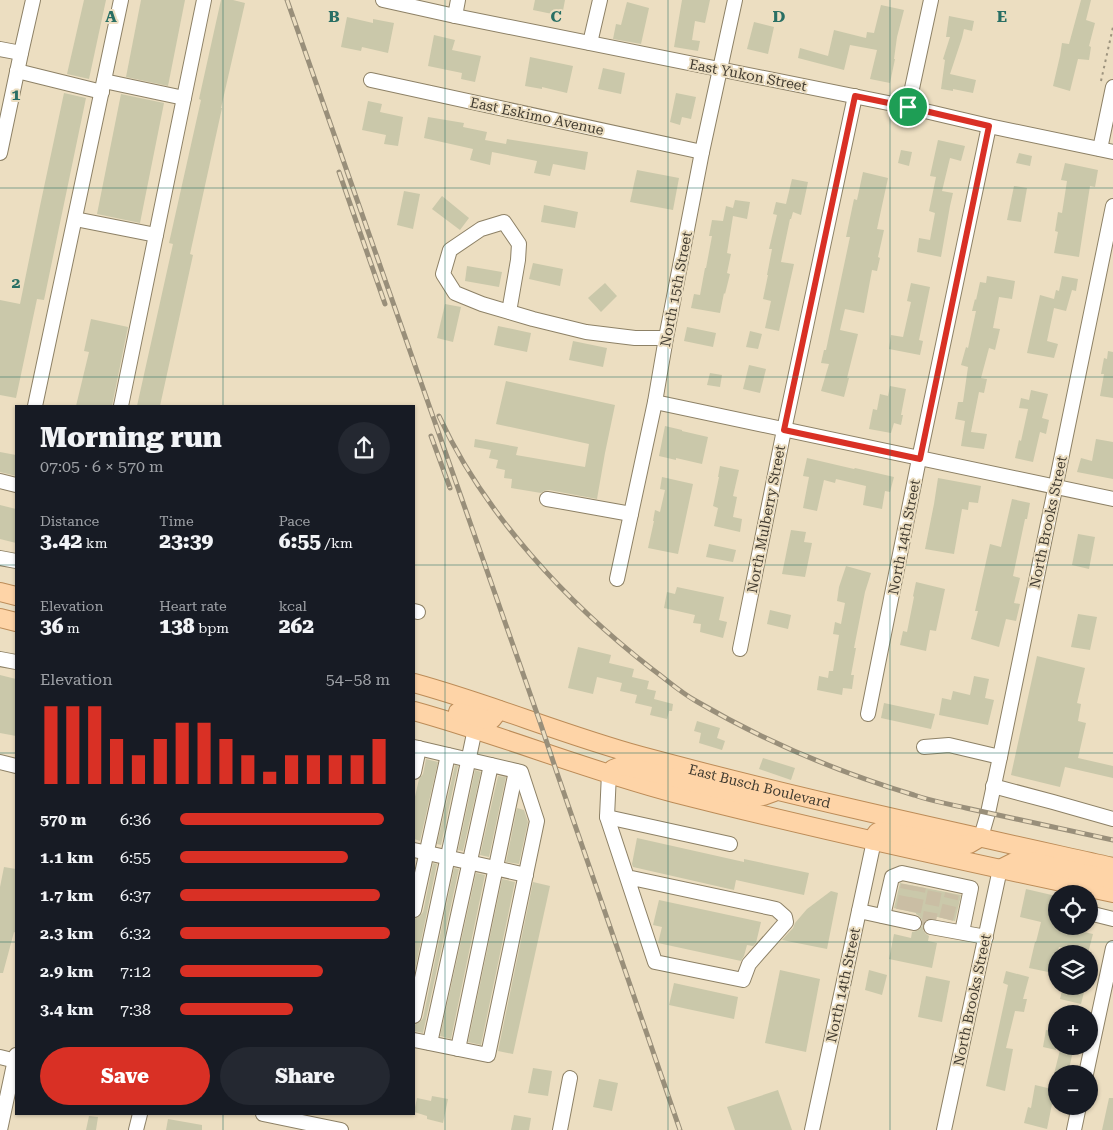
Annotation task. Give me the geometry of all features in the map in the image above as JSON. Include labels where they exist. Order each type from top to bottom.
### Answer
[{"type":"main road","points":[[0,592],[15,596]]},
{"type":"main road","points":[[0,610],[15,611]]},
{"type":"main road","points":[[0,618],[15,622]]},
{"type":"main road","name":"East Busch Boulevard","points":[[415,683],[472,700],[616,749],[776,790],[1113,867]]},
{"type":"main road","points":[[415,701],[488,720],[492,719],[499,710]]},
{"type":"main road","name":"East Busch Boulevard","points":[[415,711],[475,729],[551,756],[673,792],[1062,885]]},
{"type":"main road","points":[[609,773],[617,766],[630,767],[752,797],[763,796],[776,790]]},
{"type":"main road","points":[[874,841],[878,831],[912,836],[948,845],[970,844],[981,837]]},
{"type":"main road","points":[[1000,869],[1016,861],[1031,861],[1113,880]]},
{"type":"main road","name":"East Busch Boulevard","points":[[1098,892],[1113,893]]},
{"type":"street","points":[[0,153],[20,53],[33,0]]},
{"type":"street","points":[[35,405],[121,0]]},
{"type":"street","points":[[121,405],[204,0]]},
{"type":"street","name":"East Yukon Street","points":[[383,0],[590,44],[908,107],[1107,151]]},
{"type":"street","points":[[455,16],[458,0]]},
{"type":"street","points":[[590,44],[600,0]]},
{"type":"street","name":"North 15th Street","points":[[617,579],[655,402],[702,152],[735,0]]},
{"type":"street","points":[[908,107],[931,0]]},
{"type":"street","points":[[0,49],[20,53]]},
{"type":"street","points":[[17,72],[103,87],[184,98]]},
{"type":"street","name":"East Eskimo Avenue","points":[[371,80],[702,152]]},
{"type":"street","points":[[1107,151],[1113,87]]},
{"type":"street","name":"North Mulberry Street","points":[[740,649],[784,430],[855,96]]},
{"type":"street","name":"North 14th Street","points":[[868,714],[989,126]]},
{"type":"street","name":"North Brooks Street","points":[[981,837],[1000,758],[1113,206]]},
{"type":"street","points":[[75,219],[156,236]]},
{"type":"street","points":[[509,312],[519,244],[504,222],[482,229],[450,250],[443,274],[455,293],[482,304],[509,312],[533,319],[586,332],[635,338],[666,338]]},
{"type":"street","points":[[655,402],[1113,499]]},
{"type":"street","points":[[0,481],[15,485]]},
{"type":"street","points":[[547,498],[631,514]]},
{"type":"street","points":[[0,558],[15,561]]},
{"type":"street","points":[[0,659],[15,662]]},
{"type":"street","points":[[415,1011],[475,729]]},
{"type":"street","points":[[924,747],[949,745],[1000,758]]},
{"type":"street","points":[[415,760],[416,747],[521,772],[537,821],[488,1055],[415,1040]]},
{"type":"street","points":[[415,900],[420,851],[448,755]]},
{"type":"street","points":[[0,762],[15,766]]},
{"type":"street","points":[[430,1043],[491,765]]},
{"type":"street","points":[[458,1049],[516,771]]},
{"type":"street","points":[[609,773],[607,817],[655,962],[742,980],[749,964],[786,922],[786,917],[776,909],[627,877]]},
{"type":"street","points":[[994,786],[1113,819]]},
{"type":"street","points":[[607,817],[730,844]]},
{"type":"street","name":"North 14th Street","points":[[812,1130],[874,841]]},
{"type":"street","points":[[420,851],[526,875]]},
{"type":"street","name":"North Brooks Street","points":[[944,1130],[1000,869]]},
{"type":"street","points":[[883,916],[892,877],[902,873],[915,881],[937,886],[953,889],[971,888],[962,932]]},
{"type":"street","points":[[859,911],[883,916],[909,918]]},
{"type":"street","points":[[1098,915],[1113,919]]},
{"type":"street","points":[[940,925],[986,937]]},
{"type":"street","points":[[1088,1065],[1113,948]]},
{"type":"street","points":[[0,1057],[15,1059]]},
{"type":"street","points":[[0,1130],[15,1063]]},
{"type":"street","points":[[560,1130],[570,1078]]},
{"type":"street","points":[[136,1130],[140,1115]]},
{"type":"street","points":[[265,1115],[277,1120],[341,1130]]},
{"type":"street","points":[[1074,1130],[1078,1115]]},
{"type":"building","points":[[84,0],[106,0],[89,79],[67,74]]},
{"type":"building","points":[[141,0],[185,0],[168,86],[126,77]]},
{"type":"building","points":[[221,0],[245,3],[190,254],[193,255],[160,405],[137,405],[173,244],[169,243],[201,100],[199,99]]},
{"type":"building","points":[[535,0],[565,0],[562,16],[533,10]]},
{"type":"building","points":[[682,0],[710,0],[705,23],[695,21],[692,40],[700,41],[698,51],[674,47]]},
{"type":"building","points":[[1081,0],[1091,0],[1086,20],[1095,23],[1089,46],[1091,47],[1089,60],[1078,59],[1070,91],[1053,86],[1062,43],[1069,44]]},
{"type":"building","points":[[627,2],[649,8],[641,44],[613,39],[616,24],[621,25]]},
{"type":"building","points":[[881,5],[904,10],[897,37],[890,83],[870,79],[877,50],[850,45],[844,70],[798,58],[800,48],[828,56],[834,30],[866,38],[867,32],[874,33]]},
{"type":"building","points":[[949,16],[974,21],[972,31],[964,29],[950,74],[976,80],[973,93],[941,89],[945,60],[943,59],[950,37],[946,37]]},
{"type":"building","points":[[347,17],[373,23],[373,19],[394,23],[388,53],[362,47],[361,51],[341,47]]},
{"type":"building","points":[[754,22],[774,27],[768,54],[747,49]]},
{"type":"building","points":[[434,35],[455,40],[452,50],[481,56],[475,82],[461,79],[462,73],[428,66]]},
{"type":"building","points":[[530,57],[573,66],[567,93],[542,87],[542,89],[525,86]]},
{"type":"building","points":[[603,68],[625,73],[621,94],[598,89]]},
{"type":"building","points":[[64,93],[86,98],[44,300],[37,299],[16,398],[0,395],[0,300],[20,304]]},
{"type":"building","points":[[676,93],[696,97],[691,119],[682,117],[680,125],[670,122]]},
{"type":"building","points":[[121,94],[164,103],[140,223],[97,214]]},
{"type":"building","points":[[368,101],[382,104],[380,112],[403,117],[398,146],[384,144],[386,135],[362,130]]},
{"type":"building","points":[[428,117],[464,123],[463,127],[487,132],[485,140],[506,144],[507,139],[588,152],[585,170],[553,164],[550,176],[534,173],[537,161],[492,152],[490,165],[470,160],[473,149],[424,138]]},
{"type":"building","points":[[938,140],[965,146],[961,161],[950,158],[942,191],[953,193],[941,257],[917,252],[919,238],[930,240],[935,213],[929,211],[936,177],[930,176]]},
{"type":"building","points":[[901,150],[912,152],[909,166],[898,163]]},
{"type":"building","points":[[1019,153],[1032,156],[1030,166],[1016,163]]},
{"type":"building","points":[[1065,163],[1098,170],[1095,187],[1090,186],[1079,257],[1054,253],[1058,232],[1055,231],[1058,212],[1062,213],[1067,181],[1061,180]]},
{"type":"building","points":[[637,170],[679,178],[673,210],[630,202]]},
{"type":"building","points":[[863,172],[888,178],[877,229],[884,230],[877,271],[872,270],[864,313],[845,309],[840,330],[858,334],[844,397],[821,391],[829,364],[821,363],[824,350],[826,350],[850,237],[846,237],[854,199],[857,200]]},
{"type":"building","points":[[792,179],[808,182],[801,215],[793,212],[790,219],[781,262],[794,264],[779,331],[765,328],[771,301],[763,299],[772,249],[769,249],[777,215],[773,214],[776,202],[786,204]]},
{"type":"building","points":[[1014,186],[1027,188],[1021,222],[1007,220]]},
{"type":"building","points":[[404,191],[420,194],[413,229],[397,225]]},
{"type":"building","points":[[442,196],[469,218],[460,230],[432,209]]},
{"type":"building","points":[[735,200],[750,202],[747,219],[733,216],[727,253],[731,254],[727,273],[730,274],[720,313],[691,308],[694,294],[700,295],[712,236],[709,236],[712,220],[723,221],[726,206],[733,208]]},
{"type":"building","points":[[544,205],[578,212],[575,228],[541,222]]},
{"type":"building","points":[[533,263],[563,269],[560,286],[529,279]]},
{"type":"building","points":[[467,266],[502,272],[499,287],[465,281]]},
{"type":"building","points":[[987,276],[1015,281],[1012,299],[999,297],[993,328],[1000,329],[995,350],[989,348],[981,378],[987,379],[984,393],[979,392],[971,432],[987,434],[984,449],[961,446],[965,421],[955,419],[958,402],[963,402],[968,367],[961,365],[966,347],[968,348],[976,311],[972,311],[980,282],[986,283]]},
{"type":"building","points":[[1062,276],[1078,279],[1076,291],[1072,290],[1066,311],[1054,308],[1047,341],[1058,344],[1054,358],[1027,353],[1040,295],[1054,299],[1056,290],[1059,291]]},
{"type":"building","points":[[605,283],[617,296],[601,312],[588,298]]},
{"type":"building","points":[[911,283],[930,287],[919,340],[923,341],[920,355],[889,349],[891,335],[903,337],[911,302],[907,301]]},
{"type":"building","points":[[445,304],[461,307],[453,342],[437,338]]},
{"type":"building","points":[[91,319],[128,327],[112,405],[76,405],[89,352],[84,351]]},
{"type":"building","points":[[498,326],[531,333],[527,352],[494,345]]},
{"type":"building","points":[[687,327],[716,333],[713,347],[684,341]]},
{"type":"building","points":[[750,331],[762,334],[758,349],[746,347]]},
{"type":"building","points":[[573,341],[607,348],[603,367],[569,360]]},
{"type":"building","points":[[1108,351],[1113,352],[1113,398],[1100,396],[1104,374],[1101,374],[1104,358],[1107,359]]},
{"type":"building","points":[[749,365],[766,369],[760,393],[743,389]]},
{"type":"building","points":[[710,373],[722,375],[720,387],[707,385]]},
{"type":"building","points":[[506,381],[615,405],[597,499],[549,490],[541,493],[511,488],[512,479],[504,478],[505,470],[496,468],[498,460],[489,458],[491,450],[474,447],[475,439],[518,447],[516,455],[585,467],[589,444],[496,424]]},
{"type":"building","points":[[890,386],[906,389],[901,425],[894,423],[891,433],[869,429],[873,409],[877,410],[880,394],[888,396]]},
{"type":"building","points":[[1031,390],[1048,394],[1042,418],[1049,420],[1046,434],[1040,432],[1033,462],[1015,458],[1028,409],[1019,408],[1021,398],[1029,400]]},
{"type":"building","points":[[665,426],[708,437],[702,464],[659,456]]},
{"type":"building","points":[[1096,439],[1113,442],[1113,479],[1077,472],[1081,458],[1092,461]]},
{"type":"building","points":[[0,452],[15,455],[15,476],[0,472]]},
{"type":"building","points":[[807,458],[894,477],[890,492],[885,491],[882,509],[863,505],[866,486],[836,479],[835,483],[824,480],[817,511],[803,508],[809,477],[803,476]]},
{"type":"building","points":[[720,466],[739,470],[733,496],[737,497],[733,517],[742,519],[740,532],[714,526],[718,508],[713,506]]},
{"type":"building","points":[[662,477],[693,484],[678,554],[648,548],[655,510],[660,512],[665,490],[660,489]]},
{"type":"building","points":[[938,478],[981,486],[978,503],[969,502],[968,510],[962,509],[954,554],[925,549]]},
{"type":"building","points":[[1012,499],[1030,503],[1013,576],[1020,578],[1014,603],[1020,604],[1016,621],[1006,619],[999,647],[971,639],[978,611],[975,611],[990,544],[1001,547]]},
{"type":"building","points":[[0,505],[15,509],[15,543],[0,539]]},
{"type":"building","points":[[791,530],[806,532],[804,542],[812,543],[805,577],[782,574]]},
{"type":"building","points":[[1078,534],[1095,537],[1089,569],[1072,565]]},
{"type":"building","points":[[709,544],[736,550],[733,562],[706,557]]},
{"type":"building","points":[[846,566],[871,573],[865,592],[854,648],[856,648],[851,675],[854,675],[852,689],[843,688],[842,695],[817,690],[819,676],[828,678],[829,671],[833,671],[839,635],[833,634],[835,622],[841,624],[845,603],[837,601],[839,587]]},
{"type":"building","points":[[916,582],[945,589],[936,631],[930,630],[926,651],[900,645],[903,631],[907,632]]},
{"type":"building","points":[[677,587],[724,597],[719,620],[727,622],[723,638],[700,632],[701,624],[693,623],[695,615],[664,608],[667,592],[675,594]]},
{"type":"building","points":[[770,610],[791,615],[788,629],[767,624]]},
{"type":"building","points":[[1078,614],[1097,617],[1090,650],[1071,647]]},
{"type":"building","points":[[578,647],[611,655],[609,663],[634,669],[632,677],[649,681],[647,689],[656,691],[654,699],[673,704],[672,711],[669,711],[667,719],[650,715],[652,707],[635,703],[637,695],[620,691],[622,683],[597,677],[593,694],[568,688]]},
{"type":"building","points":[[1037,656],[1085,668],[1077,703],[1081,704],[1078,721],[1086,723],[1078,758],[1113,766],[1113,778],[1065,767],[1060,787],[1011,775]]},
{"type":"building","points":[[0,675],[15,679],[15,736],[0,733]]},
{"type":"building","points":[[974,676],[989,679],[985,698],[994,700],[988,725],[939,715],[942,698],[951,700],[953,691],[970,695]]},
{"type":"building","points":[[884,703],[935,714],[931,729],[881,718]]},
{"type":"building","points":[[697,721],[720,728],[717,738],[725,741],[722,750],[699,743],[701,733],[694,731]]},
{"type":"building","points":[[763,758],[795,768],[791,780],[759,769]]},
{"type":"building","points":[[426,759],[438,762],[420,841],[415,839],[415,797],[419,779],[423,774]]},
{"type":"building","points":[[455,765],[458,766],[441,845],[437,844]]},
{"type":"building","points":[[475,770],[481,772],[463,851],[458,850]]},
{"type":"building","points":[[498,776],[506,777],[489,857],[480,855]]},
{"type":"building","points":[[517,808],[524,810],[528,822],[519,864],[506,862]]},
{"type":"building","points":[[637,838],[744,862],[744,859],[809,873],[804,895],[736,880],[734,890],[633,867]]},
{"type":"building","points":[[433,863],[437,864],[415,970],[415,918],[423,912]]},
{"type":"building","points":[[4,867],[15,869],[15,932],[3,973],[0,973],[0,887]]},
{"type":"building","points":[[454,868],[459,869],[423,1033],[415,1031],[415,1024],[423,1018]]},
{"type":"building","points":[[476,873],[485,875],[451,1039],[440,1036]]},
{"type":"building","points":[[502,879],[515,882],[481,1045],[468,1042]]},
{"type":"building","points":[[533,882],[550,886],[513,1054],[498,1051]]},
{"type":"building","points":[[900,883],[961,895],[955,921],[933,916],[933,918],[925,921],[923,925],[923,930],[929,936],[928,941],[937,943],[932,968],[889,959],[894,934],[911,938],[912,932],[920,929],[923,924],[916,913],[894,908]]},
{"type":"building","points":[[1026,889],[1048,894],[1048,935],[1093,935],[1090,945],[1048,945],[1048,972],[1029,968],[1041,922],[1020,917]]},
{"type":"building","points":[[831,891],[838,893],[827,949],[782,940],[807,909]]},
{"type":"building","points":[[659,900],[761,922],[756,943],[753,946],[747,945],[741,961],[658,943],[662,927],[653,925]]},
{"type":"building","points":[[780,970],[820,979],[806,1052],[765,1043]]},
{"type":"building","points":[[869,970],[887,975],[882,995],[865,990]]},
{"type":"building","points":[[1006,971],[1029,977],[1023,999],[1027,999],[1024,1012],[1015,1011],[1006,1048],[1013,1049],[1005,1091],[986,1086],[1008,985],[1003,983]]},
{"type":"building","points":[[926,976],[950,981],[942,1022],[918,1017]]},
{"type":"building","points":[[674,983],[738,997],[734,1019],[669,1005]]},
{"type":"building","points":[[1061,995],[1083,995],[1081,1004],[1060,999]]},
{"type":"building","points":[[1046,1030],[1048,1030],[1048,1048],[1043,1047]]},
{"type":"building","points":[[1059,1055],[1072,1055],[1070,1065],[1056,1065]]},
{"type":"building","points":[[533,1068],[552,1071],[548,1096],[528,1093]]},
{"type":"building","points":[[599,1079],[618,1083],[612,1111],[593,1107]]},
{"type":"building","points":[[1035,1085],[1048,1088],[1048,1115],[1050,1115],[1047,1129],[1024,1123],[1028,1107],[1031,1108]]},
{"type":"building","points":[[778,1090],[792,1130],[735,1130],[727,1107]]},
{"type":"building","points":[[432,1096],[448,1099],[443,1123],[427,1119],[427,1116],[415,1112],[417,1098],[431,1101]]},
{"type":"building","points":[[1109,1098],[1113,1098],[1113,1130],[1102,1130]]},
{"type":"building","points":[[514,1115],[531,1118],[529,1130],[511,1130]]},
{"type":"building","points":[[89,1116],[98,1117],[96,1130],[86,1130]]},
{"type":"building","points":[[168,1119],[202,1125],[202,1130],[166,1130]]},
{"type":"tunnel","points":[[903,910],[908,885]]},
{"type":"tunnel","points":[[914,912],[919,887]]},
{"type":"tunnel","points":[[928,926],[935,890]]},
{"type":"tunnel","points":[[946,919],[952,894]]},
{"type":"railway","points":[[287,0],[541,725],[680,1130]]},
{"type":"railway","points":[[339,172],[385,304]]},
{"type":"railway","points":[[439,416],[479,488],[531,555],[590,616],[652,669],[690,697],[722,716],[775,742],[830,766],[886,786],[933,801],[1113,840]]},
{"type":"railway","points":[[431,436],[450,488]]},
{"type":"route","points":[[855,96],[908,107],[989,126],[920,459],[784,430],[855,96]]}]
